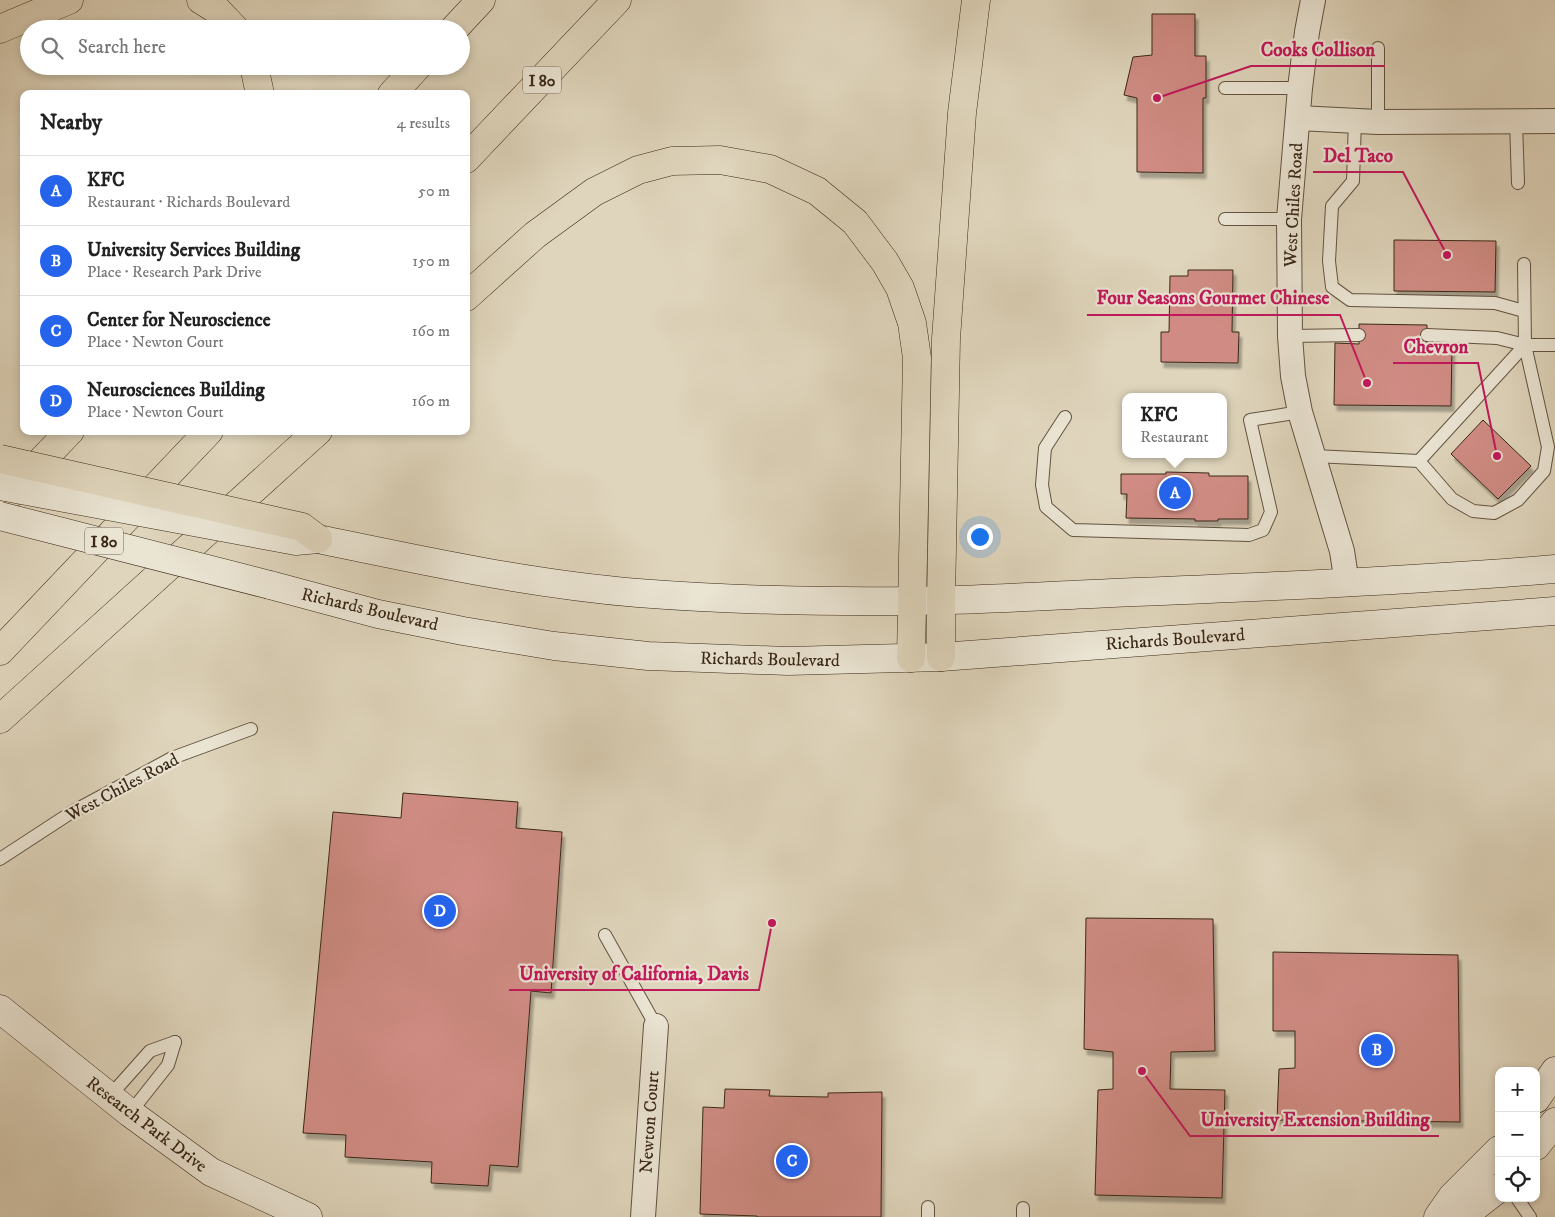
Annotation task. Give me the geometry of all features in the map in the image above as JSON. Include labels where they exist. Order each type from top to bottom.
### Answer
[{"type":"highway","points":[[21,20],[68,0]]},
{"type":"highway","points":[[201,0],[217,10],[226,20]]},
{"type":"highway","points":[[462,20],[481,0]]},
{"type":"highway","name":"I 80","points":[[470,156],[618,0]]},
{"type":"highway","points":[[941,657],[946,339],[962,113],[976,0]]},
{"type":"highway","points":[[0,29],[20,20]]},
{"type":"highway","points":[[256,75],[259,90]]},
{"type":"highway","points":[[396,90],[410,75]]},
{"type":"highway","points":[[470,293],[535,236],[594,192],[638,170],[672,161],[720,160],[770,169],[817,191],[855,222],[885,262],[900,288],[912,323],[917,358],[911,658]]},
{"type":"highway","points":[[0,504],[66,435]]},
{"type":"highway","name":"I 80","points":[[0,651],[204,435]]},
{"type":"highway","points":[[0,719],[314,435]]},
{"type":"highway","points":[[0,458],[302,527],[318,539]]},
{"type":"main road","points":[[0,486],[296,541],[318,539],[524,580],[638,592],[756,599],[941,600],[1347,584],[1555,569]]},
{"type":"main road","name":"Richards Boulevard","points":[[0,516],[378,614],[463,631],[554,646],[638,655],[788,661],[941,657],[1555,611]]},
{"type":"main road","name":"Research Park Drive","points":[[0,1009],[130,1114],[211,1172],[308,1217]]},
{"type":"main road","points":[[1540,1093],[1555,1071]]},
{"type":"main road","points":[[1540,1141],[1555,1122]]},
{"type":"main road","points":[[1438,1217],[1452,1197],[1495,1154]]},
{"type":"main road","points":[[1462,1217],[1495,1191]]},
{"type":"street","name":"West Chiles Road","points":[[1313,0],[1300,88],[1289,219],[1290,336],[1293,376],[1300,412],[1342,550],[1347,584]]},
{"type":"street","points":[[1298,118],[1378,122],[1555,121]]},
{"type":"street","name":"Newton Court","points":[[643,1217],[656,1026]]},
{"type":"lane","points":[[1378,48],[1378,122]]},
{"type":"lane","points":[[1225,88],[1300,88]]},
{"type":"lane","points":[[1354,120],[1353,181],[1332,206],[1329,261],[1332,287],[1350,300],[1495,303],[1524,311]]},
{"type":"lane","points":[[1516,121],[1518,183]]},
{"type":"lane","points":[[1225,219],[1289,219]]},
{"type":"lane","points":[[1314,456],[1419,461],[1452,499],[1474,511],[1494,513],[1518,500],[1544,471],[1548,447],[1525,344],[1524,264]]},
{"type":"lane","points":[[1290,336],[1358,335]]},
{"type":"lane","points":[[1427,335],[1497,338],[1525,344],[1555,344]]},
{"type":"lane","points":[[1419,461],[1525,344]]},
{"type":"lane","points":[[1065,417],[1044,448],[1042,485],[1046,507],[1073,530],[1249,535],[1263,530],[1271,512],[1250,420],[1300,412]]},
{"type":"lane","name":"West Chiles Road","points":[[0,859],[72,812],[172,758],[251,730]]},
{"type":"lane","points":[[605,936],[656,1026]]},
{"type":"lane","points":[[109,1097],[150,1050],[175,1042],[168,1065],[130,1114]]},
{"type":"lane","points":[[1520,1202],[1530,1217]]},
{"type":"building","points":[[1152,14],[1195,14],[1195,56],[1206,56],[1206,98],[1203,98],[1203,173],[1137,172],[1137,98],[1124,95],[1133,57],[1152,55]]},
{"type":"building","points":[[1394,240],[1496,241],[1495,292],[1394,291]]},
{"type":"building","points":[[1188,270],[1233,270],[1232,332],[1239,332],[1238,363],[1161,362],[1161,332],[1169,332],[1170,276],[1188,276]]},
{"type":"building","points":[[1359,324],[1427,325],[1427,343],[1452,344],[1451,406],[1334,405],[1335,343],[1359,344]]},
{"type":"building","points":[[1483,420],[1531,466],[1498,499],[1451,454]]},
{"type":"building","points":[[1166,472],[1209,473],[1209,476],[1248,476],[1248,519],[1195,521],[1195,519],[1126,518],[1127,494],[1121,494],[1121,474],[1166,474]]},
{"type":"building","points":[[403,793],[518,802],[516,828],[562,832],[551,993],[531,991],[518,1167],[490,1165],[488,1186],[431,1183],[432,1162],[345,1157],[346,1135],[303,1133],[333,812],[401,818]]},
{"type":"building","points":[[1086,918],[1213,919],[1215,1051],[1171,1052],[1170,1089],[1225,1090],[1222,1198],[1095,1195],[1098,1090],[1113,1089],[1113,1052],[1084,1049]]},
{"type":"building","points":[[1273,952],[1458,955],[1460,1122],[1277,1120],[1279,1069],[1295,1068],[1295,1031],[1273,1031]]},
{"type":"building","points":[[725,1089],[770,1090],[769,1096],[828,1097],[828,1093],[882,1092],[881,1217],[757,1217],[700,1214],[703,1107],[724,1108]]},
{"type":"place","name":"Cooks Collison","points":[[1157,98]]},
{"type":"place","name":"Del Taco","points":[[1447,255]]},
{"type":"place","name":"Four Seasons Gourmet Chinese","points":[[1367,383]]},
{"type":"place","name":"Chevron","points":[[1497,456]]},
{"type":"place","name":"KFC","points":[[1175,493]]},
{"type":"place","name":"Neurosciences Building","points":[[440,911]]},
{"type":"place","name":"University of California, Davis","points":[[772,923]]},
{"type":"place","name":"University Services Building","points":[[1377,1050]]},
{"type":"place","name":"University Extension Building","points":[[1142,1071]]},
{"type":"place","name":"Center for Neuroscience","points":[[792,1161]]}]
